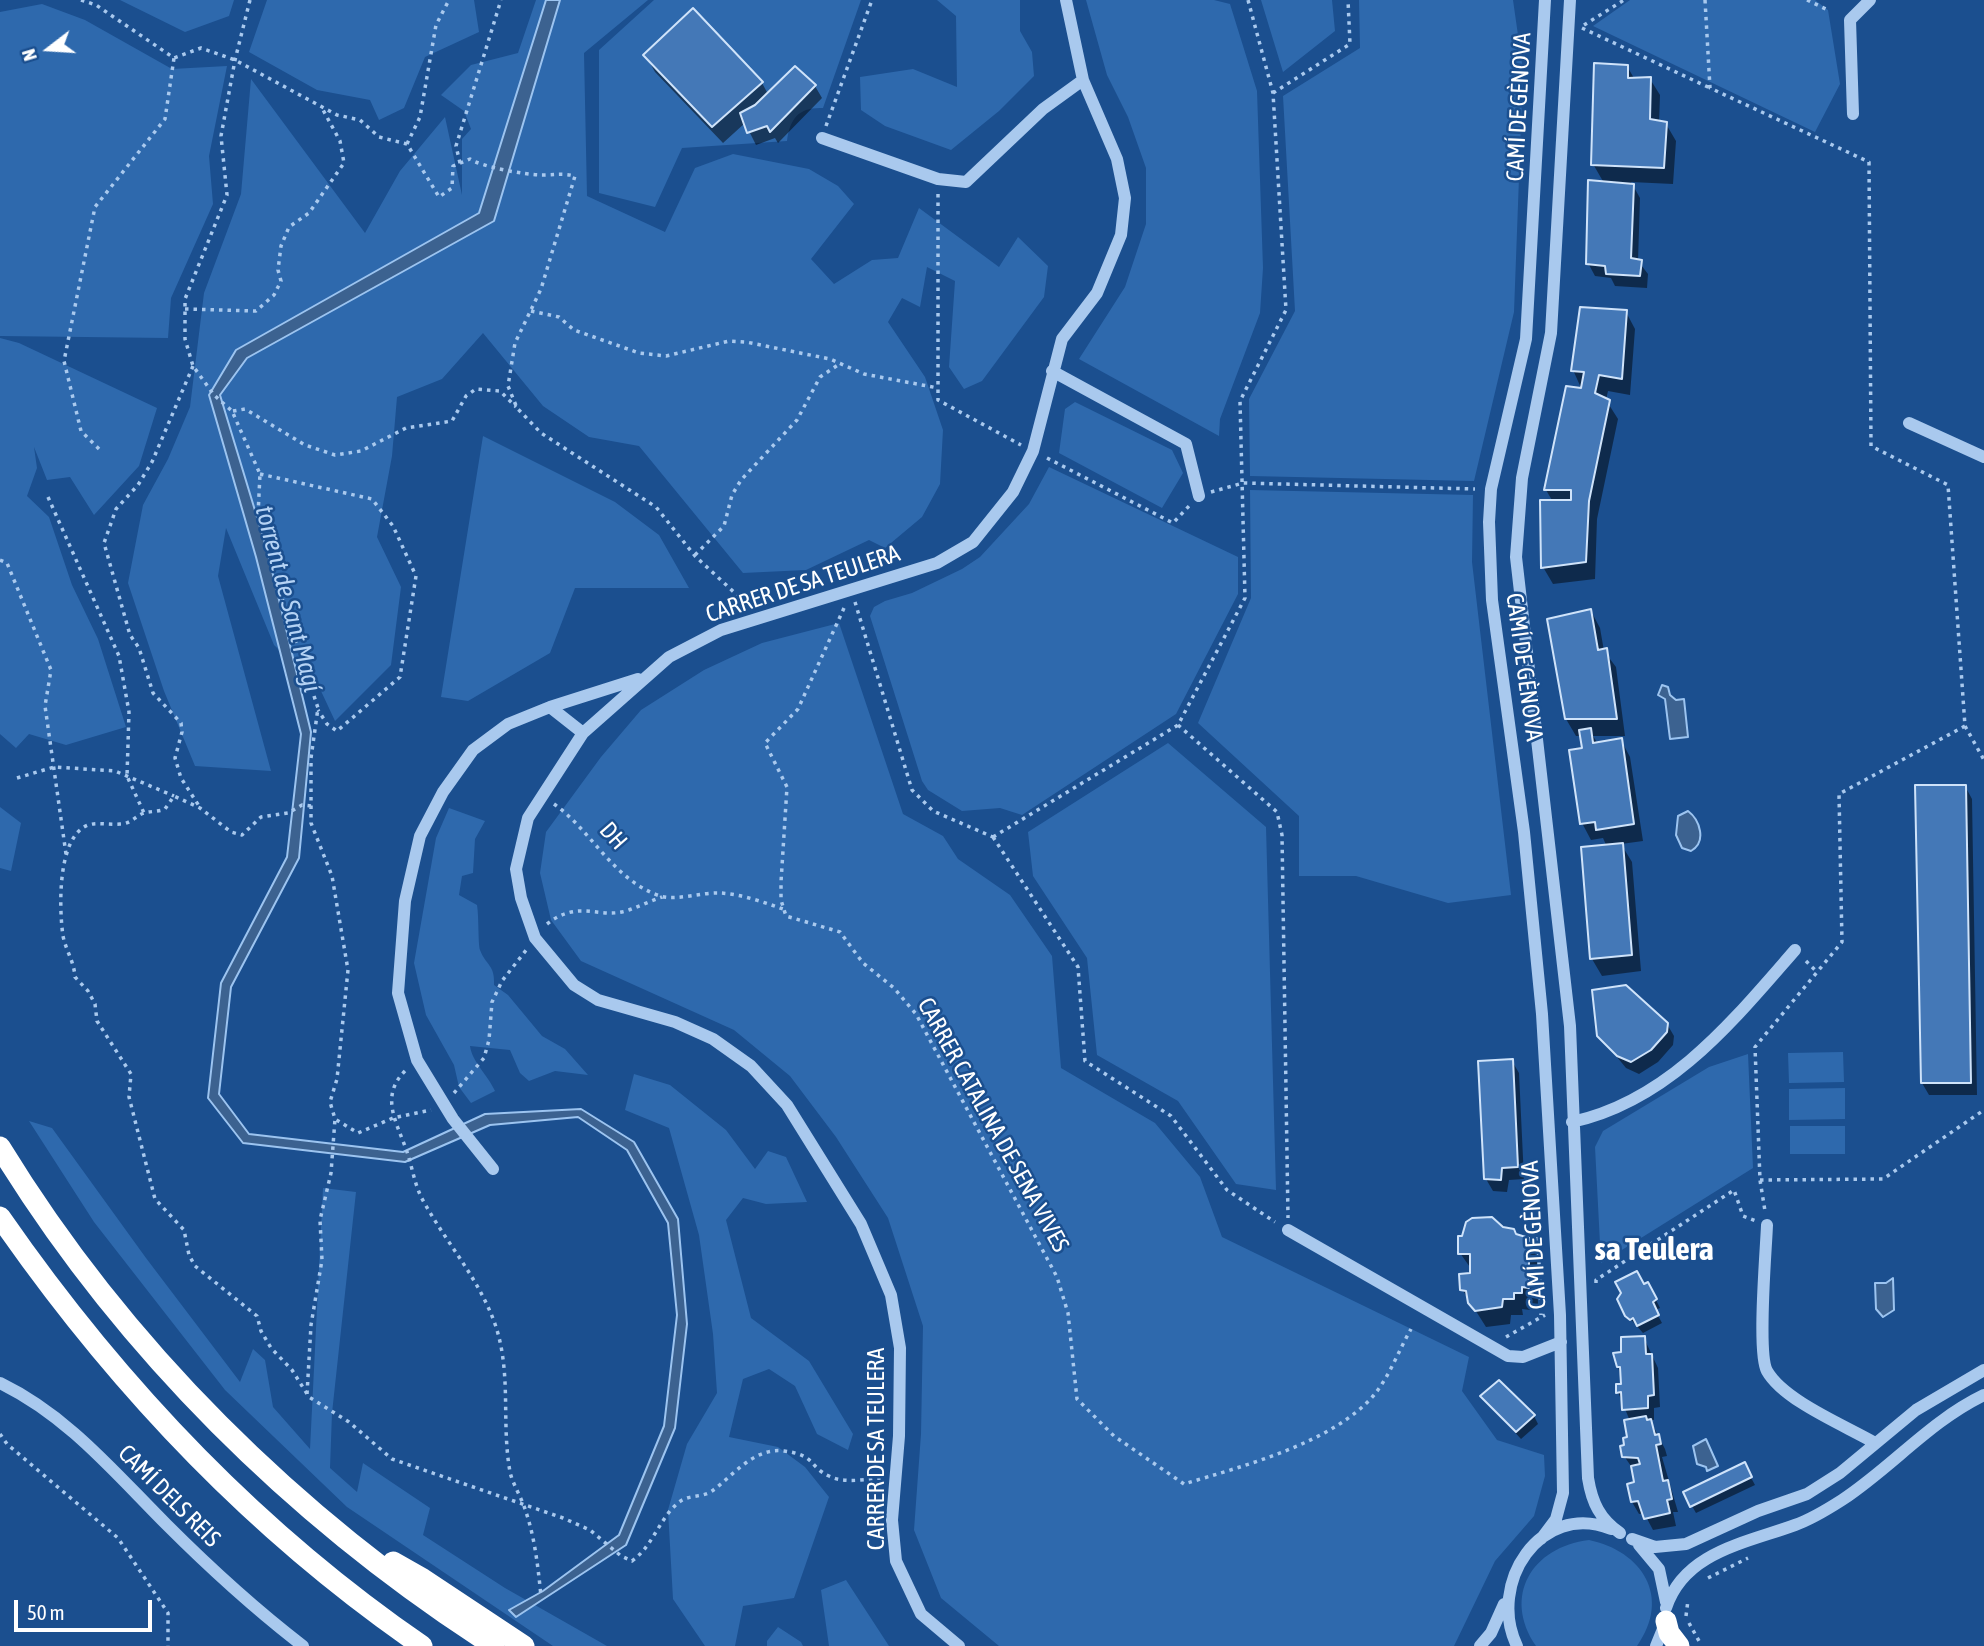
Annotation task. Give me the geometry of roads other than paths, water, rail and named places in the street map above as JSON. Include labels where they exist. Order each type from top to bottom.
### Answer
[{"type":"highway","points":[[0,1147],[57,1232],[142,1340],[236,1441],[339,1534],[414,1591],[494,1646]]},
{"type":"highway","points":[[0,1217],[78,1323],[170,1429],[270,1525],[377,1613],[422,1646]]},
{"type":"highway","points":[[339,1534],[423,1578],[524,1646]]},
{"type":"highway","points":[[377,1613],[411,1646]]},
{"type":"highway","points":[[1666,1615],[1669,1633],[1679,1646]]},
{"type":"street","name":"CARRER DE SA TEULERA","points":[[959,1646],[921,1614],[902,1579],[893,1543],[894,1478],[899,1436],[900,1348],[891,1295],[861,1224],[787,1105],[751,1066],[713,1039],[675,1022],[598,1000],[574,985],[535,938],[521,898],[516,870],[520,841],[540,794],[583,733],[642,678],[669,657],[721,630],[937,563],[973,542],[1013,492],[1033,451],[1062,339],[1097,293],[1121,235],[1125,198],[1117,159],[1083,80],[1066,0]]},
{"type":"street","name":"CAMÍ DE GÈNOVA","points":[[1480,1646],[1491,1633],[1522,1559],[1556,1519],[1562,1502],[1560,1315],[1540,988],[1524,832],[1492,600],[1489,522],[1491,489],[1526,339],[1545,0]]},
{"type":"street","name":"CAMÍ DE GÈNOVA","points":[[1570,0],[1551,333],[1522,478],[1516,557],[1570,1026],[1588,1478],[1598,1512],[1608,1525],[1651,1557],[1659,1569],[1666,1594],[1666,1615]]},
{"type":"street","points":[[1853,114],[1850,20],[1870,0]]},
{"type":"street","points":[[822,138],[938,178],[966,182],[1043,109],[1083,80]]},
{"type":"street","points":[[1052,371],[1186,444],[1199,496]]},
{"type":"street","points":[[1909,423],[1984,457]]},
{"type":"street","points":[[493,1169],[443,1103],[417,1060],[398,993],[405,901],[420,836],[443,792],[473,750],[508,724],[550,707],[642,678]]},
{"type":"street","points":[[550,707],[583,733]]},
{"type":"street","points":[[1572,1122],[1607,1115],[1663,1082],[1722,1032],[1795,950]]},
{"type":"street","points":[[1767,1225],[1763,1330],[1766,1370],[1784,1391],[1875,1443]]},
{"type":"street","name":"CAMÍ DE GÈNOVA","points":[[1288,1230],[1508,1356],[1523,1357],[1561,1342]]},
{"type":"street","points":[[1541,1539],[1553,1532],[1580,1525],[1607,1527],[1655,1547],[1692,1542],[1823,1485],[1916,1410],[1984,1370]]},
{"type":"street","name":"CAMÍ DELS REIS","points":[[0,1383],[26,1395],[80,1436],[217,1573],[303,1646]]},
{"type":"street","points":[[1656,1646],[1678,1583],[1696,1565],[1749,1540],[1797,1524],[1840,1502],[1863,1486],[1928,1429],[1984,1395]]},
{"type":"street","points":[[1507,1597],[1509,1624],[1517,1646]]},
{"type":"district","name":"sa Teulera","points":[[1654,1250]]},
{"type":"water label","name":"torrent de Sant Magí","points":[[288,599]]}]
